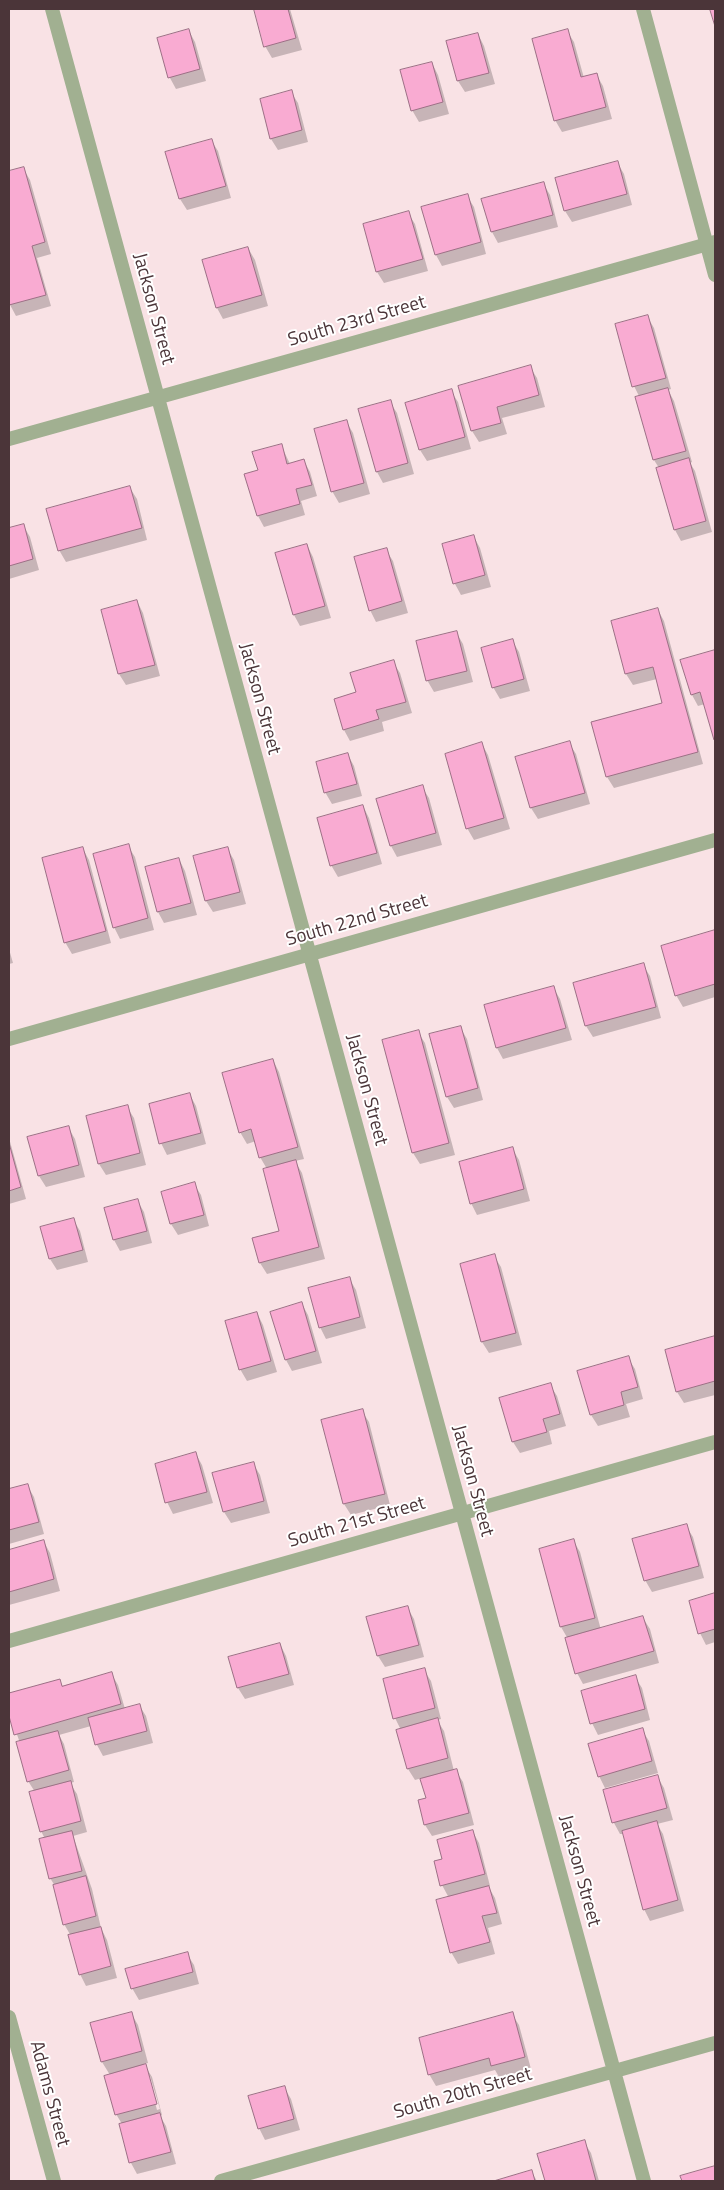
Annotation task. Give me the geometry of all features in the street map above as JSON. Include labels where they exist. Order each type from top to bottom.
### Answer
[{"type":"street","name":"Jackson Street","points":[[52,9],[644,2181]]},
{"type":"street","points":[[643,9],[711,243],[715,275]]},
{"type":"street","name":"South 23rd Street","points":[[9,439],[711,243]]},
{"type":"street","name":"South 22nd Street","points":[[9,1039],[715,840]]},
{"type":"street","name":"South 21st Street","points":[[9,1641],[715,1442]]},
{"type":"street","name":"Adams Street","points":[[9,2017],[54,2181]]},
{"type":"street","name":"South 20th Street","points":[[222,2181],[715,2043]]},
{"type":"building","points":[[254,9],[288,9],[296,38],[264,47]]},
{"type":"building","points":[[710,9],[715,9],[715,26]]},
{"type":"building","points":[[189,29],[200,69],[168,78],[157,38]]},
{"type":"building","points":[[568,29],[581,77],[597,73],[606,107],[554,121],[532,39]]},
{"type":"building","points":[[478,33],[489,73],[457,81],[446,41]]},
{"type":"building","points":[[432,62],[443,102],[411,111],[400,70]]},
{"type":"building","points":[[292,90],[302,130],[270,139],[260,99]]},
{"type":"building","points":[[212,139],[226,186],[179,199],[165,152]]},
{"type":"building","points":[[618,161],[627,194],[564,211],[555,178]]},
{"type":"building","points":[[24,167],[45,242],[32,246],[46,295],[9,305],[9,171]]},
{"type":"building","points":[[544,182],[553,215],[491,232],[481,199]]},
{"type":"building","points":[[468,194],[481,242],[435,255],[421,207]]},
{"type":"building","points":[[409,211],[423,259],[376,272],[363,224]]},
{"type":"building","points":[[248,247],[262,295],[216,308],[202,260]]},
{"type":"building","points":[[648,315],[666,378],[632,387],[615,324]]},
{"type":"building","points":[[531,365],[539,395],[497,407],[501,423],[471,431],[458,386]]},
{"type":"building","points":[[668,388],[686,451],[653,460],[635,397]]},
{"type":"building","points":[[452,389],[465,437],[419,450],[405,403]]},
{"type":"building","points":[[391,400],[408,463],[376,472],[358,409]]},
{"type":"building","points":[[347,420],[364,483],[331,492],[314,429]]},
{"type":"building","points":[[282,444],[287,464],[304,459],[312,485],[296,489],[300,504],[257,516],[244,474],[258,470],[252,452]]},
{"type":"building","points":[[689,458],[706,521],[674,530],[656,468]]},
{"type":"building","points":[[130,486],[142,528],[58,551],[46,509]]},
{"type":"building","points":[[24,524],[33,559],[9,566],[9,528]]},
{"type":"building","points":[[474,535],[485,575],[453,584],[442,544]]},
{"type":"building","points":[[307,544],[325,606],[293,615],[275,553]]},
{"type":"building","points":[[387,548],[402,601],[369,611],[354,557]]},
{"type":"building","points":[[137,600],[155,665],[118,674],[101,610]]},
{"type":"building","points":[[658,608],[698,752],[606,777],[591,722],[662,703],[653,667],[625,674],[611,621]]},
{"type":"building","points":[[457,631],[467,671],[426,681],[416,641]]},
{"type":"building","points":[[513,639],[524,679],[492,688],[481,648]]},
{"type":"building","points":[[715,650],[714,740],[700,692],[691,695],[680,660]]},
{"type":"building","points":[[394,660],[406,702],[376,710],[379,719],[343,730],[334,699],[356,692],[350,673]]},
{"type":"building","points":[[570,741],[585,793],[530,808],[515,757]]},
{"type":"building","points":[[482,742],[504,818],[466,829],[445,754]]},
{"type":"building","points":[[348,753],[357,784],[324,793],[316,762]]},
{"type":"building","points":[[423,785],[436,833],[390,846],[376,799]]},
{"type":"building","points":[[363,805],[377,853],[330,866],[317,818]]},
{"type":"building","points":[[129,844],[148,918],[113,928],[93,854]]},
{"type":"building","points":[[83,847],[106,931],[64,943],[42,858]]},
{"type":"building","points":[[228,847],[240,892],[205,901],[193,856]]},
{"type":"building","points":[[179,858],[191,903],[157,912],[145,867]]},
{"type":"building","points":[[715,930],[715,984],[675,996],[661,946]]},
{"type":"building","points":[[644,963],[656,1007],[585,1026],[573,983]]},
{"type":"building","points":[[554,986],[566,1028],[496,1048],[484,1005]]},
{"type":"building","points":[[461,1026],[478,1088],[446,1097],[429,1034]]},
{"type":"building","points":[[419,1030],[449,1143],[412,1153],[382,1040]]},
{"type":"building","points":[[273,1059],[298,1147],[259,1158],[251,1129],[239,1133],[222,1073]]},
{"type":"building","points":[[190,1093],[201,1133],[159,1144],[149,1104]]},
{"type":"building","points":[[128,1105],[140,1153],[98,1164],[86,1116]]},
{"type":"building","points":[[69,1126],[79,1165],[38,1176],[27,1137]]},
{"type":"building","points":[[9,1143],[21,1187],[9,1191]]},
{"type":"building","points":[[513,1147],[524,1189],[470,1204],[459,1162]]},
{"type":"building","points":[[296,1160],[319,1247],[259,1263],[252,1238],[279,1231],[263,1169]]},
{"type":"building","points":[[195,1182],[204,1215],[170,1224],[161,1192]]},
{"type":"building","points":[[138,1199],[147,1231],[113,1240],[104,1208]]},
{"type":"building","points":[[74,1218],[83,1250],[49,1259],[40,1227]]},
{"type":"building","points":[[495,1254],[516,1333],[481,1342],[460,1264]]},
{"type":"building","points":[[350,1277],[360,1317],[319,1328],[308,1288]]},
{"type":"building","points":[[302,1302],[316,1351],[285,1360],[270,1312]]},
{"type":"building","points":[[257,1312],[271,1361],[239,1370],[225,1321]]},
{"type":"building","points":[[715,1336],[715,1381],[676,1392],[665,1350]]},
{"type":"building","points":[[629,1356],[638,1387],[621,1392],[624,1405],[590,1415],[577,1371]]},
{"type":"building","points":[[551,1383],[560,1414],[543,1419],[547,1432],[512,1442],[499,1398]]},
{"type":"building","points":[[363,1409],[385,1494],[343,1504],[321,1420]]},
{"type":"building","points":[[196,1452],[207,1492],[165,1503],[155,1464]]},
{"type":"building","points":[[254,1462],[264,1501],[223,1512],[212,1473]]},
{"type":"building","points":[[28,1484],[39,1522],[9,1530],[9,1489]]},
{"type":"building","points":[[687,1524],[699,1566],[644,1581],[632,1539]]},
{"type":"building","points":[[574,1539],[595,1618],[560,1627],[539,1549]]},
{"type":"building","points":[[44,1540],[54,1579],[9,1592],[9,1550]]},
{"type":"building","points":[[715,1593],[715,1629],[698,1634],[689,1601]]},
{"type":"building","points":[[408,1606],[419,1645],[377,1656],[366,1617]]},
{"type":"building","points":[[643,1616],[654,1651],[575,1674],[565,1638]]},
{"type":"building","points":[[280,1643],[289,1674],[237,1688],[228,1657]]},
{"type":"building","points":[[425,1668],[435,1708],[393,1719],[383,1679]]},
{"type":"building","points":[[112,1672],[121,1704],[14,1735],[9,1716],[9,1693],[60,1679],[62,1686]]},
{"type":"building","points":[[636,1675],[645,1709],[590,1724],[581,1691]]},
{"type":"building","points":[[140,1704],[147,1731],[95,1745],[88,1718]]},
{"type":"building","points":[[438,1718],[448,1758],[407,1769],[396,1730]]},
{"type":"building","points":[[643,1728],[652,1761],[598,1777],[588,1744]]},
{"type":"building","points":[[58,1731],[69,1770],[27,1782],[16,1742]]},
{"type":"building","points":[[457,1769],[469,1813],[424,1825],[418,1800],[426,1798],[420,1779]]},
{"type":"building","points":[[658,1775],[667,1808],[612,1823],[603,1790]]},
{"type":"building","points":[[71,1781],[81,1821],[40,1832],[29,1792]]},
{"type":"building","points":[[657,1821],[678,1900],[643,1910],[622,1831]]},
{"type":"building","points":[[473,1830],[485,1874],[440,1886],[434,1861],[442,1859],[437,1840]]},
{"type":"building","points":[[72,1831],[82,1871],[49,1879],[39,1839]]},
{"type":"building","points":[[86,1876],[96,1916],[63,1925],[53,1885]]},
{"type":"building","points":[[489,1886],[497,1913],[482,1916],[490,1942],[450,1953],[436,1900]]},
{"type":"building","points":[[101,1927],[111,1966],[79,1975],[68,1935]]},
{"type":"building","points":[[188,1952],[193,1972],[131,1989],[125,1969]]},
{"type":"building","points":[[132,2012],[142,2051],[101,2062],[90,2023]]},
{"type":"building","points":[[513,2012],[525,2057],[491,2066],[489,2058],[428,2075],[419,2038]]},
{"type":"building","points":[[146,2064],[157,2104],[115,2115],[104,2076]]},
{"type":"building","points":[[285,2086],[294,2119],[258,2129],[248,2096]]},
{"type":"building","points":[[160,2113],[171,2152],[129,2163],[119,2124]]},
{"type":"building","points":[[585,2140],[596,2181],[545,2181],[537,2154]]},
{"type":"building","points":[[715,2166],[715,2181],[682,2181],[680,2176]]},
{"type":"building","points":[[532,2170],[535,2181],[494,2181]]}]
